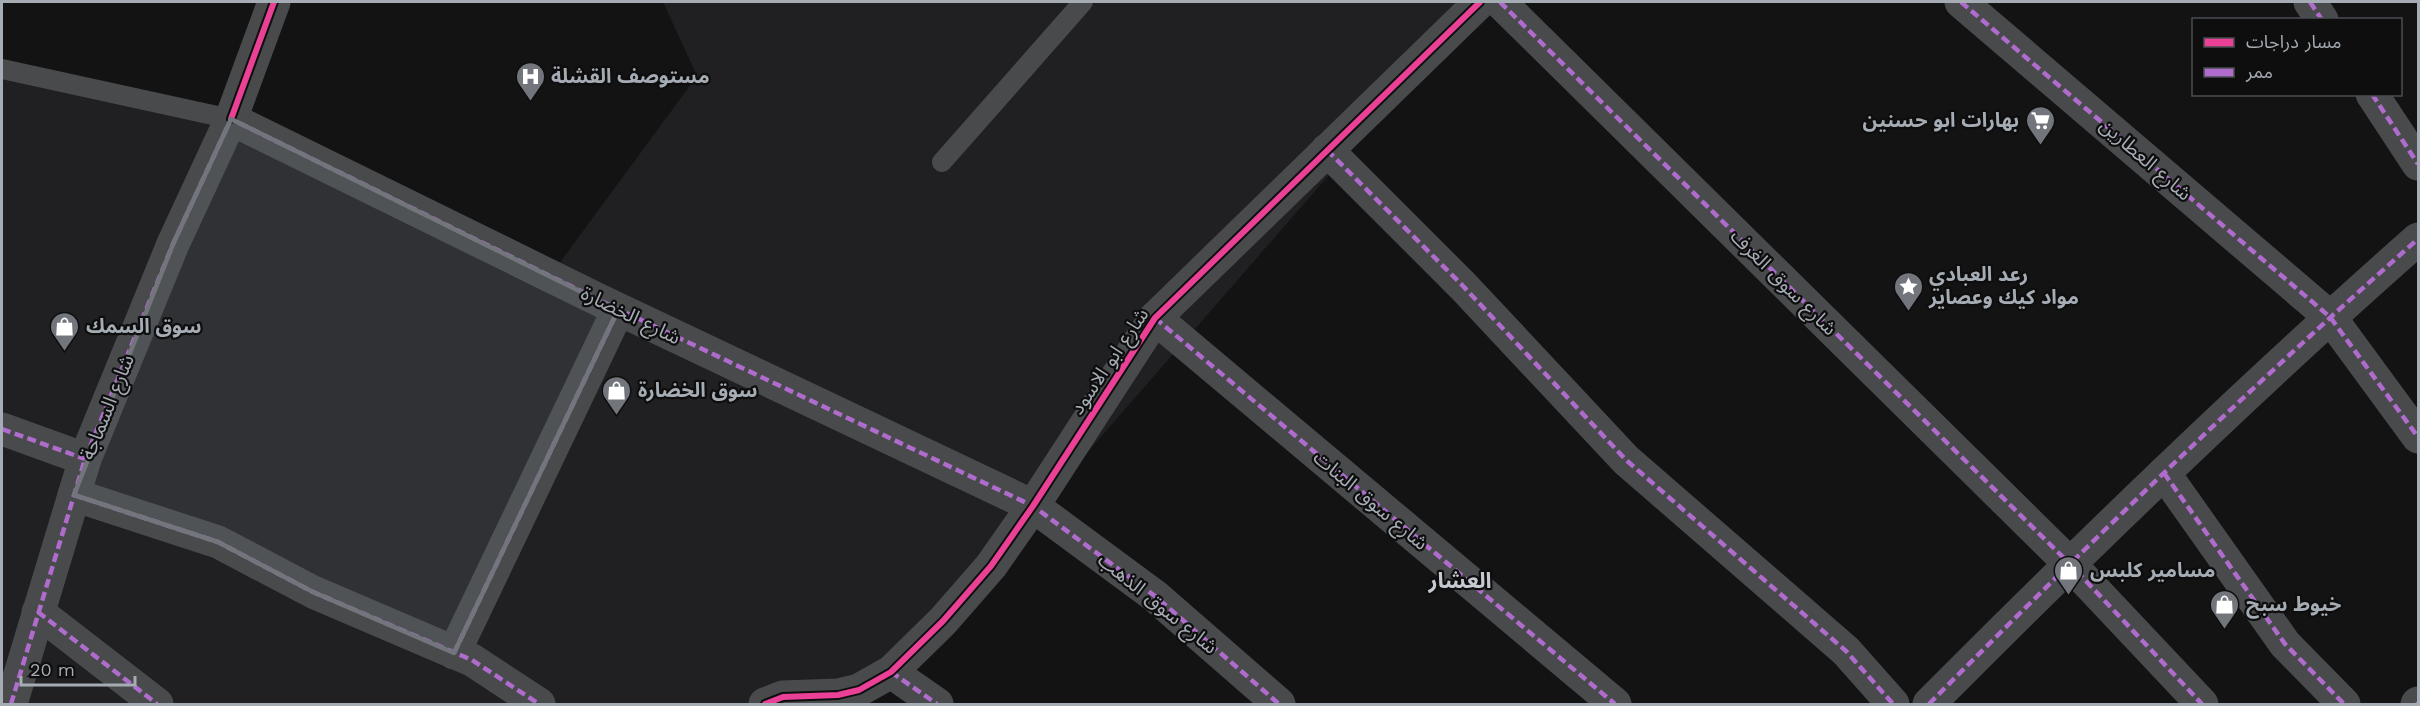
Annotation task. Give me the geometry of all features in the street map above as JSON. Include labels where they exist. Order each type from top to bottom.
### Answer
[{"type":"street","name":"شارع السماجة","points":[[10,705],[85,459],[173,244],[231,119],[274,2]]},
{"type":"street","name":"شارع ابو الاسود","points":[[765,705],[783,697],[838,695],[859,690],[891,672],[991,566],[1033,506],[1155,318],[1480,2]]},
{"type":"street","name":"شارع سوق الغرف","points":[[1500,2],[2069,563],[2202,705]]},
{"type":"street","name":"شارع العطارين","points":[[1961,2],[2330,317],[2418,437]]},
{"type":"street","points":[[2310,2],[2321,18]]},
{"type":"street","points":[[2373,96],[2418,164]]},
{"type":"street","name":"شارع الخضارة","points":[[231,119],[618,309],[1033,506]]},
{"type":"street","points":[[1327,150],[1463,286],[1626,460],[1846,651],[1893,705]]},
{"type":"street","points":[[1929,705],[2069,563],[2330,317],[2418,239]]},
{"type":"street","points":[[454,653],[618,309]]},
{"type":"street","name":"شارع سوق البنات","points":[[1155,318],[1615,705]]},
{"type":"street","points":[[2,429],[85,459]]},
{"type":"street","points":[[2164,473],[2285,644],[2343,705]]},
{"type":"street","points":[[74,495],[218,542],[313,592],[472,660],[539,705]]},
{"type":"street","name":"شارع سوق الذهب","points":[[1033,506],[1155,596],[1279,705]]},
{"type":"street","points":[[38,612],[157,705]]},
{"type":"street","points":[[891,672],[937,705]]},
{"type":"lane","points":[[942,162],[1083,2]]},
{"type":"lane","points":[[2,69],[231,119]]},
{"type":"highlighted area","points":[[231,119],[618,310],[454,653],[313,592],[218,542],[74,495],[173,244]]},
{"type":"shaded area","name":"سوق الخضارة","points":[[663,2],[1480,2],[997,556],[891,672],[768,704],[2,704],[2,69],[231,119],[550,276],[697,76]]},
{"type":"marked path","points":[[1500,2],[2069,563],[2202,704]]},
{"type":"marked path","points":[[1961,2],[2330,317],[2418,437]]},
{"type":"marked path","points":[[2310,2],[2321,18]]},
{"type":"marked path","points":[[2373,96],[2418,164]]},
{"type":"marked path","points":[[11,704],[85,459],[173,244],[231,119],[599,300],[1033,506],[1155,596],[1279,704]]},
{"type":"marked path","points":[[1327,150],[1463,286],[1626,460],[1846,651],[1893,704]]},
{"type":"marked path","points":[[1929,704],[2170,467],[2418,239]]},
{"type":"marked path","points":[[454,653],[618,310]]},
{"type":"marked path","points":[[1155,318],[1615,704]]},
{"type":"marked path","points":[[2,429],[85,459]]},
{"type":"marked path","points":[[2164,473],[2285,644],[2344,704]]},
{"type":"marked path","points":[[74,495],[218,542],[313,592],[472,660],[539,704]]},
{"type":"marked path","points":[[38,612],[157,704]]},
{"type":"marked path","points":[[891,672],[937,704]]},
{"type":"cycle path","points":[[231,119],[274,2]]},
{"type":"cycle path","points":[[765,704],[783,697],[838,695],[859,690],[891,672],[943,621],[991,566],[1033,506],[1155,318],[1480,2]]},
{"type":"place","name":"مستوصف القشلة","points":[[530,102]]},
{"type":"place","name":"بهارات ابو حسنين","points":[[2040,146]]},
{"type":"place","name":"رعد العبادي مواد كيك وعصاير","points":[[1908,312]]},
{"type":"place","name":"سوق السمك","points":[[65,352]]},
{"type":"place","name":"سوق الخضارة","points":[[617,416]]},
{"type":"place","name":"مسامير كلبس","points":[[2069,596]]},
{"type":"place","name":"خيوط سبح","points":[[2225,630]]},
{"type":"district","name":"العشار","points":[[1460,580]]}]
